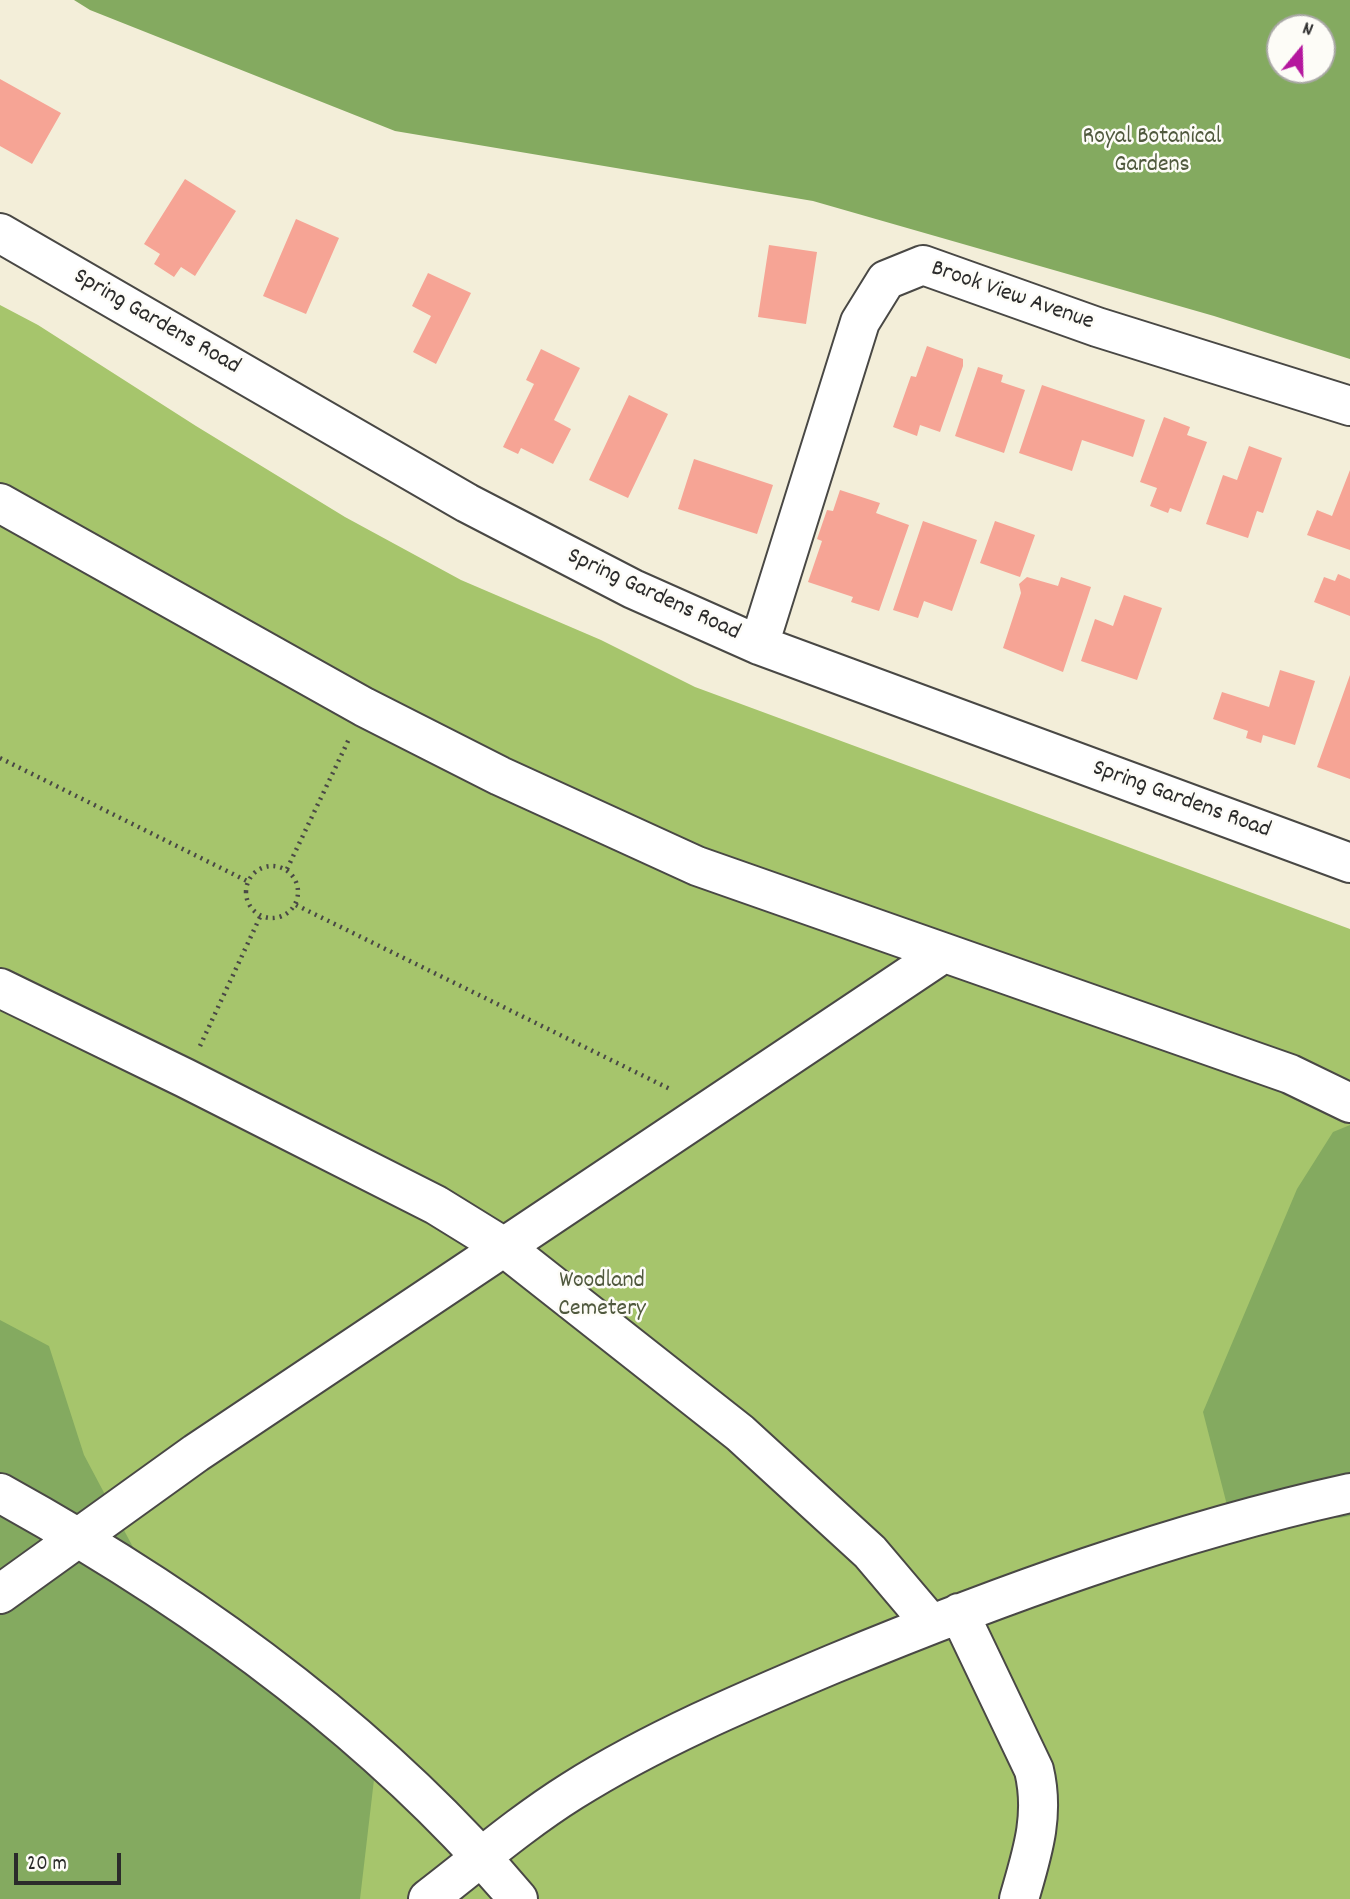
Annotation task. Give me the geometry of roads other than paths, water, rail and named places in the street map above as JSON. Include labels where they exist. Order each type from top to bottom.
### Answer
[{"type":"street","name":"Spring Gardens Road","points":[[0,233],[467,503],[633,589],[759,645],[1350,863]]},
{"type":"street","name":"Brook View Avenue","points":[[759,645],[860,322],[886,280],[923,264],[1097,327],[1350,407]]},
{"type":"street","points":[[0,503],[364,707],[500,776],[697,866],[1290,1074],[1350,1103]]},
{"type":"street","points":[[0,1594],[196,1453],[942,954]]},
{"type":"street","points":[[0,988],[436,1205],[504,1247],[740,1433],[945,1618],[1034,1770],[1040,1796],[1038,1832],[1019,1899]]},
{"type":"street","points":[[0,1493],[78,1537],[200,1616],[282,1676],[387,1763],[483,1857],[518,1899]]},
{"type":"street","points":[[428,1899],[571,1791],[637,1754],[786,1685],[945,1618],[1173,1540],[1350,1493]]},
{"type":"park label","name":"Royal Botanical Gardens","points":[[1152,153]]},
{"type":"park label","name":"Woodland Cemetery","points":[[602,1297]]}]
